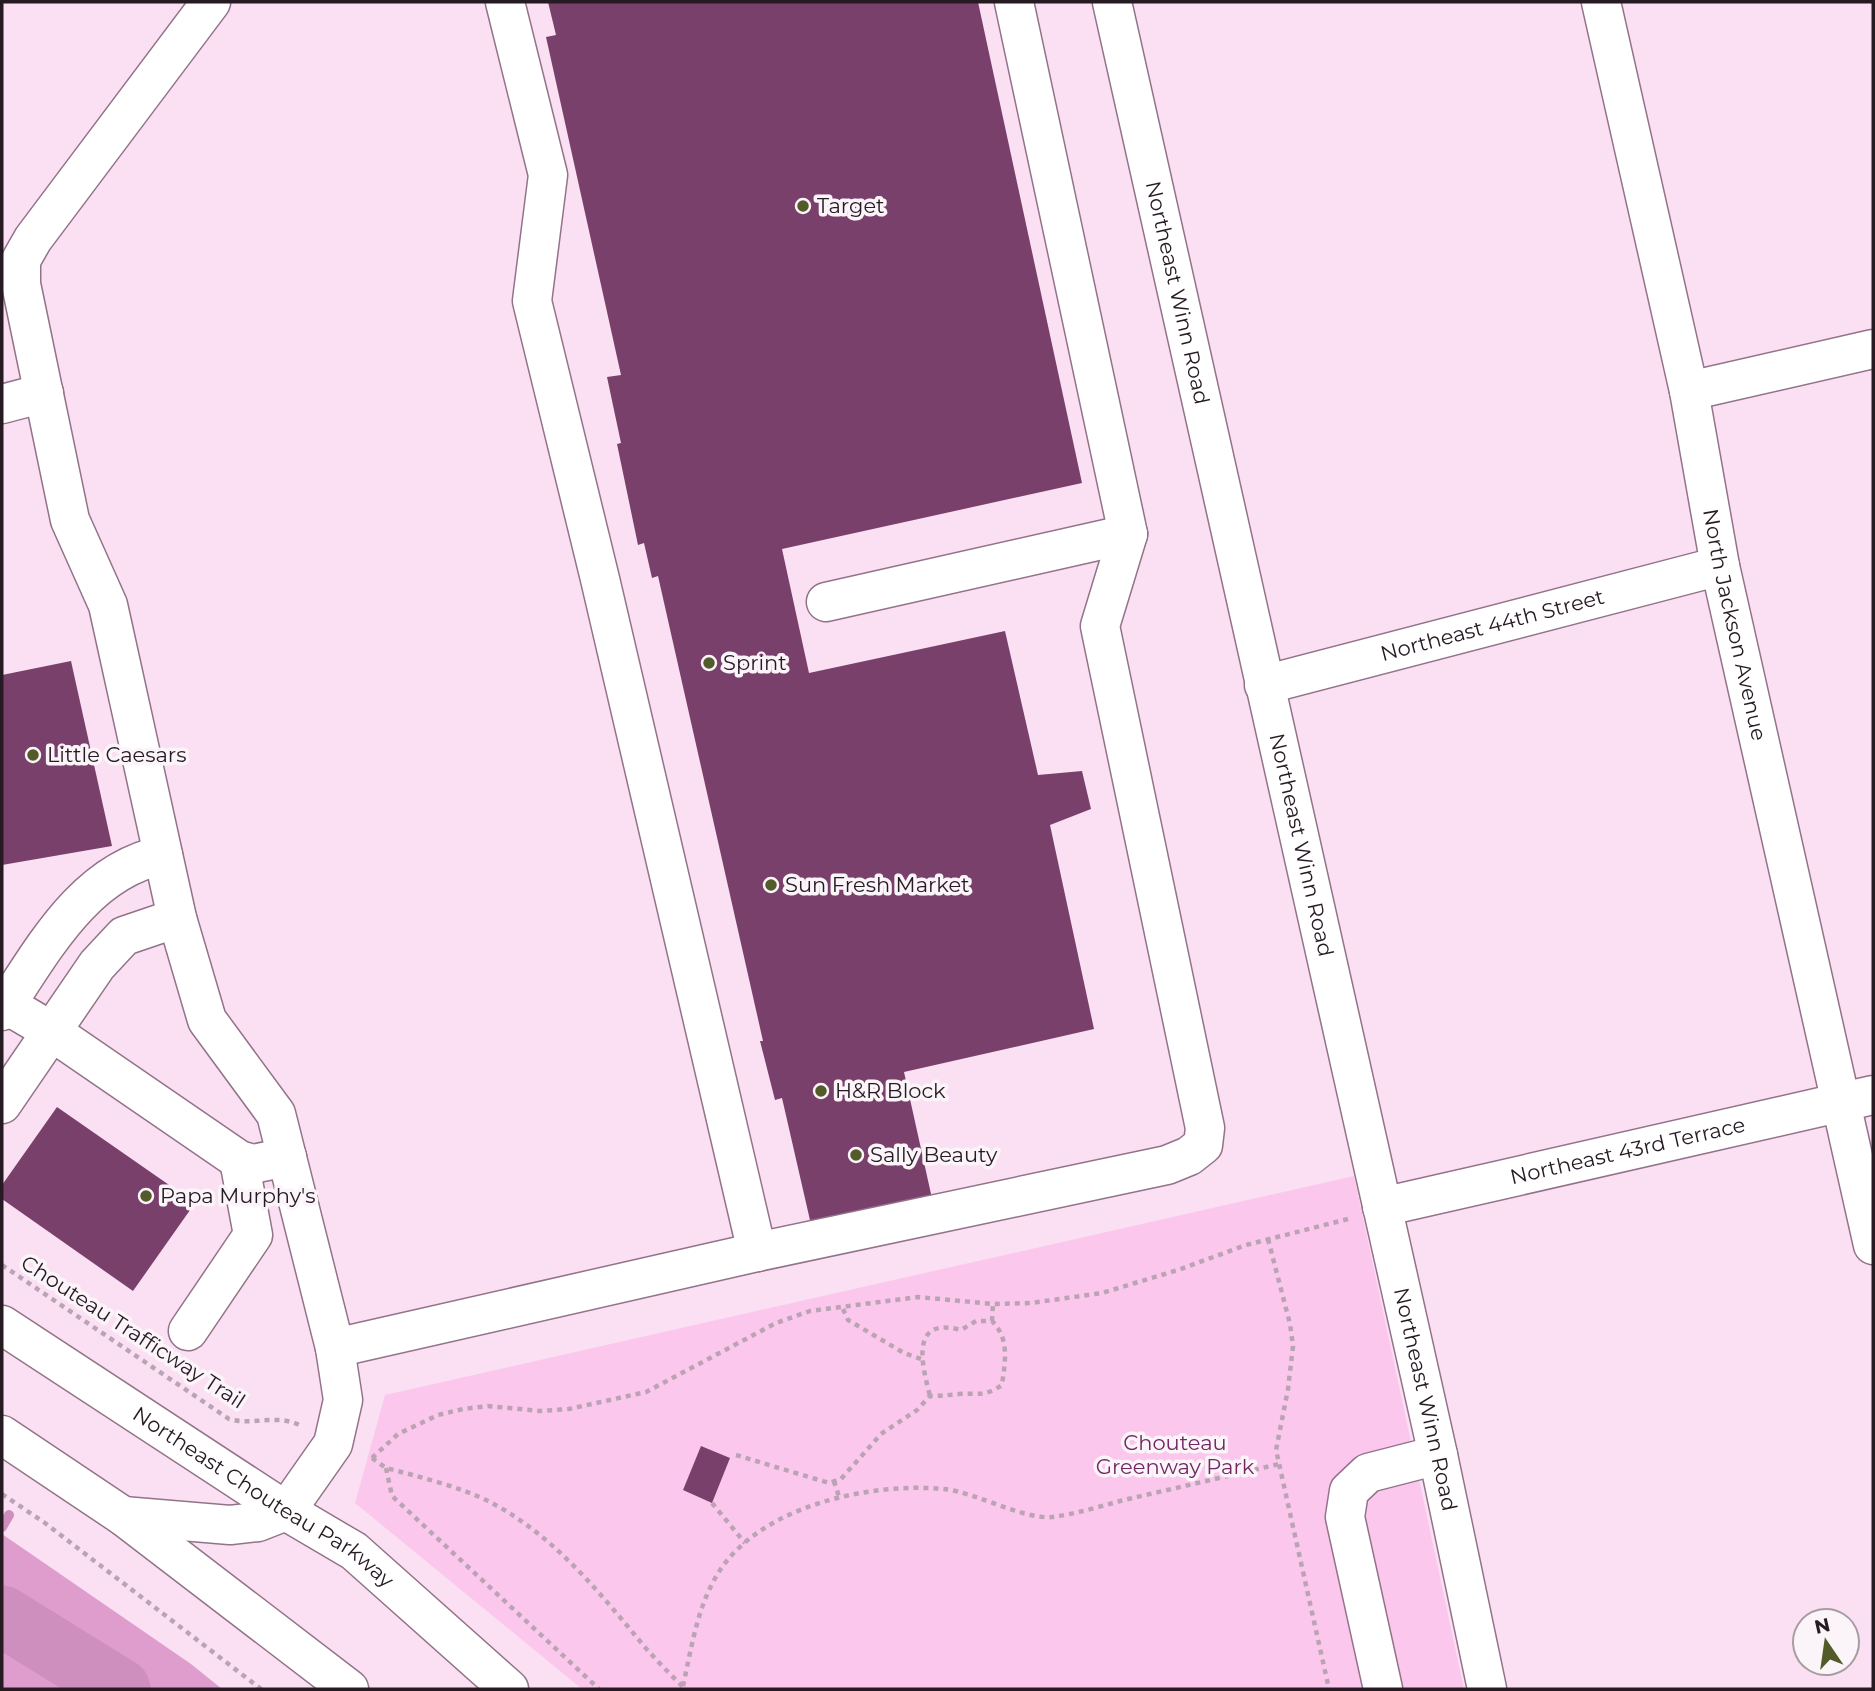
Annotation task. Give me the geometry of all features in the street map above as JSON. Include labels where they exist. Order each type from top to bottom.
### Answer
[{"type":"street","points":[[123,1517],[230,1525],[258,1522],[286,1511],[333,1444],[343,1400],[335,1348],[276,1114],[207,1020],[177,918],[108,605],[70,520],[21,284],[21,260],[33,239],[211,2]]},
{"type":"street","points":[[505,2],[548,175],[532,301],[613,632],[757,1252]]},
{"type":"street","points":[[335,1348],[757,1252],[1167,1165],[1189,1156],[1203,1145],[1205,1128],[1100,626],[1128,534],[1013,2]]},
{"type":"street","name":"Northeast Winn Road","points":[[1112,2],[1438,1455],[1487,1689]]},
{"type":"street","name":"North Jackson Avenue","points":[[1601,2],[1689,391],[1720,566],[1858,1098],[1873,1245]]},
{"type":"street","points":[[1689,391],[1873,349]]},
{"type":"street","points":[[2,404],[44,393]]},
{"type":"street","points":[[826,602],[1128,534]]},
{"type":"street","name":"Northeast 44th Street","points":[[1264,685],[1720,566]]},
{"type":"street","points":[[163,855],[145,859],[86,896],[58,927],[3,1006],[51,1031],[239,1160],[253,1164],[287,1157]]},
{"type":"street","points":[[2,1104],[97,965],[124,936],[177,918]]},
{"type":"street","name":"Northeast 43rd Terrace","points":[[1382,1206],[1858,1098]]},
{"type":"street","points":[[188,1331],[253,1234],[239,1160]]},
{"type":"street","name":"Northeast Chouteau Parkway","points":[[2,1325],[286,1511],[354,1550],[509,1689]]},
{"type":"street","points":[[2,1435],[123,1517],[349,1689]]},
{"type":"street","points":[[1383,1689],[1345,1517],[1349,1491],[1368,1473],[1438,1455]]},
{"type":"path","points":[[372,1458],[398,1434],[438,1415],[463,1409],[488,1406],[540,1411],[569,1409],[616,1400],[666,1383],[791,1317],[810,1311],[843,1309],[918,1297],[993,1304],[1031,1303],[1102,1293],[1139,1283],[1223,1252],[1367,1214],[1382,1206]]},
{"type":"path","points":[[1268,1239],[1293,1346],[1289,1389],[1276,1450],[1329,1689]]},
{"type":"path","name":"Chouteau Trafficway Trail","points":[[2,1265],[229,1419],[241,1422],[290,1419],[333,1444],[372,1458],[386,1468],[487,1500],[525,1523],[565,1557],[684,1688]]},
{"type":"path","points":[[992,1321],[993,1304]]},
{"type":"path","points":[[843,1309],[848,1320],[904,1353],[924,1360]]},
{"type":"path","points":[[736,1455],[807,1478],[829,1483],[841,1479],[881,1434],[917,1410],[930,1396],[978,1396],[992,1392],[1002,1385],[1006,1356],[1000,1329],[992,1321],[976,1321],[961,1329],[944,1326],[929,1331],[924,1339],[924,1360],[930,1396]]},
{"type":"path","points":[[684,1688],[695,1634],[709,1590],[730,1556],[759,1531],[807,1508],[851,1493],[946,1489],[1049,1517],[1279,1464]]},
{"type":"path","points":[[386,1468],[392,1496],[599,1689]]},
{"type":"path","points":[[834,1481],[839,1497]]},
{"type":"path","points":[[2,1494],[45,1523],[261,1689]]},
{"type":"path","points":[[712,1503],[745,1543]]},
{"type":"green space","name":"Chouteau Greenway Park","points":[[1354,1176],[1464,1689],[582,1689],[355,1503],[385,1395]]},
{"type":"shaded area","points":[[2,1534],[191,1664],[222,1689],[2,1689]]},
{"type":"building","points":[[548,2],[978,2],[1082,483],[782,549],[809,673],[1005,631],[1038,775],[1082,771],[1091,809],[1050,825],[1094,1029],[904,1072],[933,1203],[812,1229],[782,1098],[775,1100],[760,1041],[763,1041],[658,576],[652,578],[644,543],[638,545],[617,444],[621,443],[607,377],[621,375],[546,37],[556,35]]},
{"type":"building","points":[[71,661],[112,846],[2,865],[2,675]]},
{"type":"building","points":[[57,1107],[195,1203],[133,1291],[2,1199],[2,1185]]},
{"type":"building","points":[[701,1446],[730,1458],[712,1503],[683,1490]]},
{"type":"waterway","points":[[2,1527],[9,1515]]},
{"type":"waterway","points":[[2,1616],[120,1689]]},
{"type":"place","name":"Target","points":[[803,206]]},
{"type":"place","name":"Sprint","points":[[709,663]]},
{"type":"place","name":"Little Caesars","points":[[33,755]]},
{"type":"place","name":"Sun Fresh Market","points":[[771,885]]},
{"type":"place","name":"H&R Block","points":[[821,1091]]},
{"type":"place","name":"Sally Beauty","points":[[856,1155]]},
{"type":"place","name":"Papa Murphy's","points":[[146,1196]]}]
